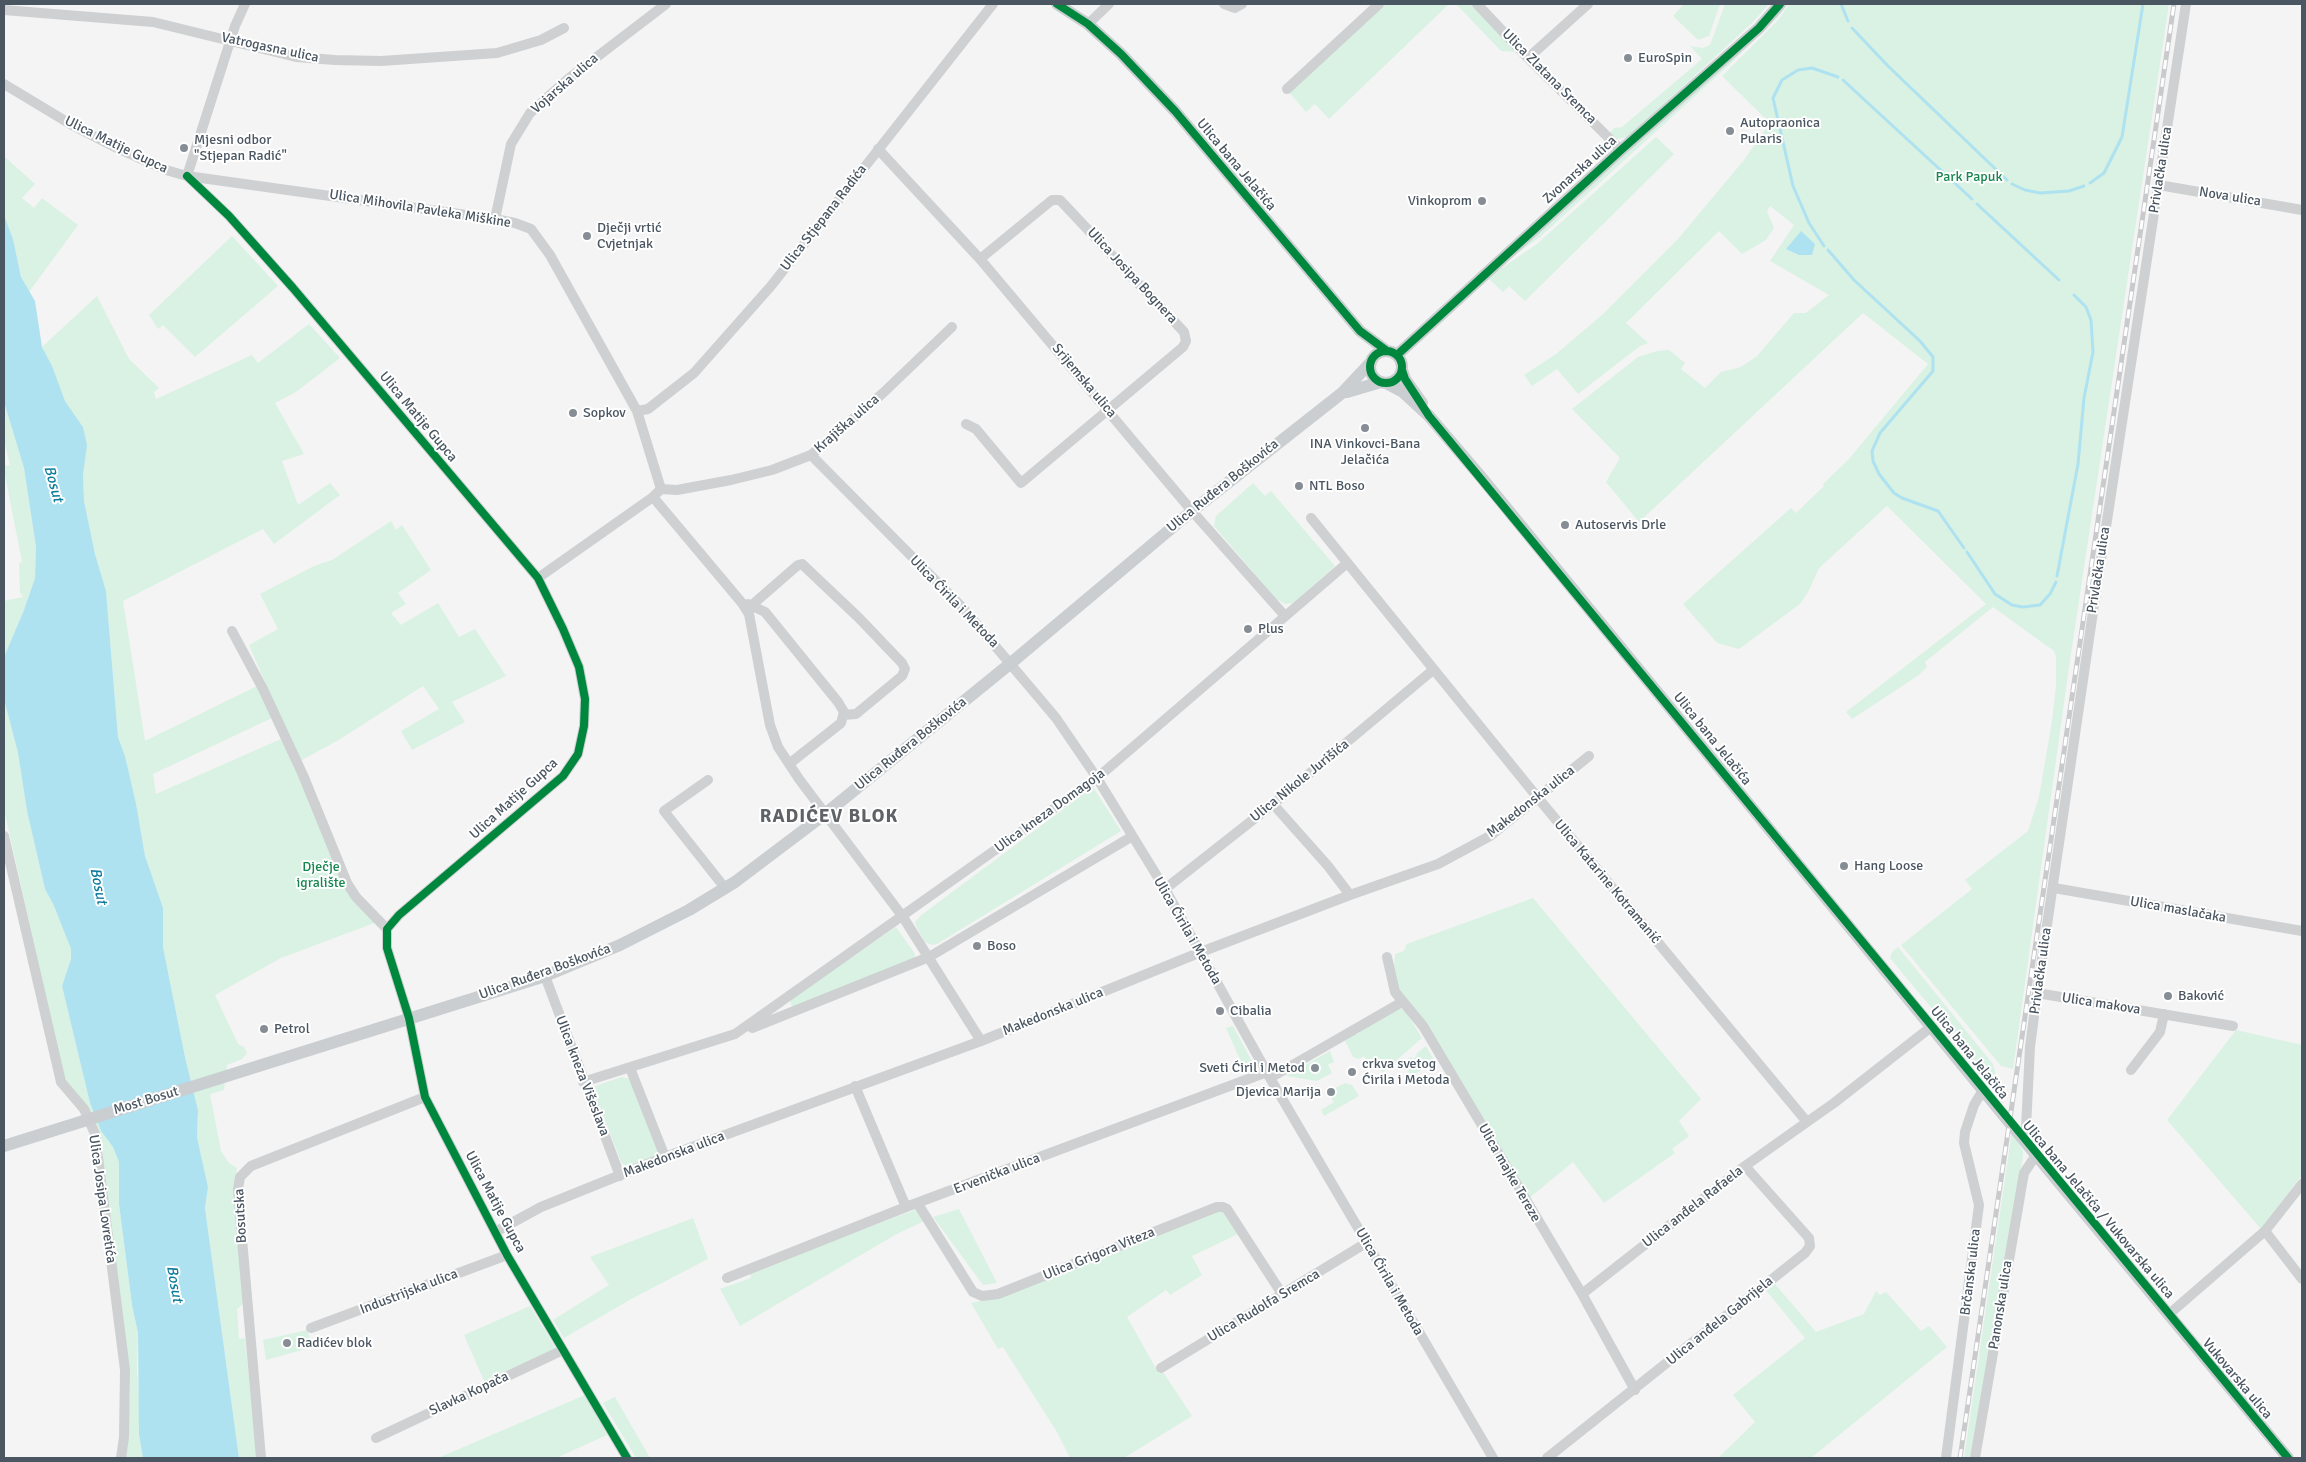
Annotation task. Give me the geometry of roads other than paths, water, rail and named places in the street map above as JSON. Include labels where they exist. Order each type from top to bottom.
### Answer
[{"type":"main road","name":"Ulica bana Jelačića","points":[[1057,4],[1088,24],[1121,54],[1175,111],[1360,331],[1400,359],[1405,379],[1429,416],[2009,1121]]},
{"type":"main road","name":"Zvonarska ulica","points":[[1392,353],[1759,28],[1780,4]]},
{"type":"main road","name":"Ulica bana Jelačića","points":[[1360,331],[1371,360],[1373,377],[1403,392],[1429,416]]},
{"type":"main road","points":[[1371,360],[1376,354],[1392,353]]},
{"type":"main road","name":"Ulica Ruđera Boškovića","points":[[230,1074],[544,976],[620,945],[689,910],[726,888],[781,849],[825,814],[1011,663],[1192,511],[1342,393],[1371,360]]},
{"type":"main road","points":[[1384,383],[1396,379],[1402,370]]},
{"type":"main road","name":"Ulica Ruđera Boškovića","points":[[1342,393],[1384,383]]},
{"type":"main road","name":"Most Bosut","points":[[4,1146],[230,1074]]},
{"type":"main road","name":"Ulica bana Jelačića / Vukovarska ulica","points":[[2009,1121],[2168,1315]]},
{"type":"main road","name":"Vukovarska ulica","points":[[2168,1315],[2288,1458]]},
{"type":"street","points":[[187,176],[230,40],[245,4]]},
{"type":"street","name":"Vojarska ulica","points":[[495,219],[511,144],[530,113],[568,79],[666,4]]},
{"type":"street","name":"Ulica Stjepana Radića","points":[[637,411],[648,410],[694,373],[771,286],[993,4]]},
{"type":"street","points":[[1088,24],[1109,4]]},
{"type":"street","points":[[1224,4],[1235,8],[1242,4]]},
{"type":"street","points":[[1287,90],[1379,4]]},
{"type":"street","name":"Ulica Zlatana Sremca","points":[[1477,4],[1528,58],[1621,150]]},
{"type":"street","points":[[1528,58],[1588,4]]},
{"type":"street","name":"Privlačka ulica","points":[[2021,1136],[2026,1128],[2030,1047],[2037,993],[2186,4]]},
{"type":"street","name":"Vatrogasna ulica","points":[[4,10],[153,22],[312,59],[382,61],[497,52],[541,40],[564,28]]},
{"type":"street","name":"Ulica Matije Gupca","points":[[4,84],[72,125],[119,149],[166,170],[187,176],[230,216],[538,578],[563,629],[578,667],[585,699],[584,726],[578,754],[563,776],[399,915],[387,929],[387,948],[408,1018],[425,1097],[497,1232],[507,1255],[627,1458]]},
{"type":"street","name":"Srijemska ulica","points":[[878,149],[980,259],[1109,410],[1192,511],[1285,616]]},
{"type":"street","name":"Ulica Mihovila Pavleka Miškine","points":[[187,176],[495,219],[524,226],[537,236],[550,255],[637,411],[661,488]]},
{"type":"street","name":"Nova ulica","points":[[2158,185],[2302,210]]},
{"type":"street","name":"Ulica Josipa Bognera","points":[[966,424],[976,429],[1021,483],[1183,347],[1186,341],[1184,332],[1060,200],[1052,200],[980,259]]},
{"type":"street","name":"Krajiška ulica","points":[[661,488],[677,490],[739,478],[772,470],[811,455],[883,393],[952,326]]},
{"type":"street","name":"Ulica Ćirila i Metoda","points":[[811,455],[963,608],[1056,718],[1098,778],[1201,952],[1268,1075],[1493,1458]]},
{"type":"street","points":[[538,578],[653,496],[661,488]]},
{"type":"street","points":[[653,496],[747,604],[765,612],[843,708],[844,715],[840,723],[789,764]]},
{"type":"street","name":"Ulica Katarine Kotramanić","points":[[1311,518],[1346,564],[1806,1122]]},
{"type":"street","points":[[747,604],[798,564],[802,564],[859,618],[902,663],[905,669],[902,676],[856,714],[844,715]]},
{"type":"street","name":"Ulica kneza Domagoja","points":[[735,1034],[1098,778],[1346,564]]},
{"type":"street","points":[[747,604],[773,736],[789,764],[903,917],[930,957],[981,1041]]},
{"type":"street","points":[[232,631],[263,689],[303,775],[347,883],[356,897],[387,929]]},
{"type":"street","name":"Ulica Nikole Jurišića","points":[[1164,889],[1273,804],[1433,670]]},
{"type":"street","name":"Makedonska ulica","points":[[497,1232],[540,1207],[665,1157],[981,1041],[1201,952],[1350,895],[1438,864],[1490,836],[1589,756]]},
{"type":"street","points":[[708,780],[664,811],[726,888]]},
{"type":"street","points":[[1273,804],[1322,858],[1350,895]]},
{"type":"street","name":"Ulica Josipa Lovretića","points":[[4,836],[61,1082],[84,1109],[95,1134],[125,1370],[124,1429],[121,1458]]},
{"type":"street","name":"Ulica kneza Domagoja","points":[[583,1082],[735,1034],[930,957],[1132,837]]},
{"type":"street","name":"Ulica maslačaka","points":[[2054,888],[2302,932]]},
{"type":"street","name":"Ulica majke Tereze","points":[[1387,957],[1391,983],[1402,1002],[1423,1026],[1582,1294],[1635,1390]]},
{"type":"street","name":"Ulica kneza Višeslava","points":[[544,976],[620,1176]]},
{"type":"street","name":"Ulica makova","points":[[2037,993],[2233,1026]]},
{"type":"street","name":"Ervenička ulica","points":[[727,1278],[906,1208],[1268,1075],[1402,1002]]},
{"type":"street","points":[[2131,1070],[2160,1032],[2164,1014]]},
{"type":"street","points":[[1806,1122],[1834,1103],[1931,1027]]},
{"type":"street","points":[[630,1068],[665,1157]]},
{"type":"street","points":[[855,1086],[906,1208]]},
{"type":"street","name":"Brčanska ulica","points":[[1946,1458],[1979,1205],[1964,1143],[1965,1132],[1974,1105],[1983,1090]]},
{"type":"street","name":"Bosutska","points":[[261,1458],[238,1189],[240,1177],[251,1166],[425,1097]]},
{"type":"street","name":"Ulica anđela Rafaela","points":[[1582,1294],[1745,1166],[1806,1122]]},
{"type":"street","name":"Panonska ulica","points":[[1975,1458],[2024,1173],[2036,1155]]},
{"type":"street","name":"Ulica anđela Gabrijela","points":[[1547,1458],[1635,1390],[1805,1253],[1810,1246],[1809,1238],[1745,1166]]},
{"type":"street","points":[[2168,1315],[2265,1231],[2302,1184]]},
{"type":"street","name":"Ulica Grigora Viteza","points":[[918,1204],[973,1292],[982,1296],[998,1294],[1217,1207],[1227,1209],[1282,1294]]},
{"type":"street","points":[[2265,1231],[2302,1279]]},
{"type":"street","name":"Ulica Rudolfa Sremca","points":[[1161,1368],[1366,1243]]},
{"type":"street","name":"Industrijska ulica","points":[[311,1328],[507,1255]]},
{"type":"street","name":"Slavka Kopača","points":[[376,1438],[563,1350]]},
{"type":"water","name":"Bosut","points":[[4,215],[13,239],[21,277],[35,301],[42,347],[52,366],[65,401],[83,427],[87,445],[83,475],[84,501],[95,554],[106,591],[118,737],[125,756],[136,804],[145,856],[163,908],[163,947],[185,1057],[198,1110],[197,1137],[208,1187],[205,1208],[239,1458],[143,1458],[139,1434],[138,1333],[132,1305],[119,1204],[119,1162],[113,1147],[101,1131],[90,1103],[62,986],[71,959],[71,949],[45,889],[27,811],[18,753],[4,699],[4,657],[35,578],[36,547],[24,468],[4,402]]},
{"type":"water","points":[[1801,231],[1815,244],[1812,255],[1799,255],[1786,249]]},
{"type":"waterway","points":[[1841,4],[1848,21]]},
{"type":"waterway","points":[[2090,183],[2104,173],[2122,137],[2143,4]]},
{"type":"waterway","points":[[1852,28],[1888,66],[2007,180]]},
{"type":"waterway","points":[[1824,246],[1809,223],[1793,186],[1773,98],[1782,80],[1798,70],[1812,68],[1838,77]]},
{"type":"waterway","points":[[1843,80],[1972,199]]},
{"type":"waterway","points":[[2012,184],[2025,190],[2040,193],[2069,191],[2084,186]]},
{"type":"waterway","points":[[1977,204],[2059,280]]},
{"type":"waterway","points":[[1828,250],[1854,280],[1920,341],[1933,357],[1933,371],[1880,433],[1872,451],[1873,461],[1879,474],[1894,493],[1902,498],[1938,511],[1964,548]]},
{"type":"waterway","points":[[2057,576],[2078,464],[2084,398],[2093,352],[2091,320],[2086,307],[2074,295]]},
{"type":"waterway","points":[[1967,552],[1995,594],[2012,605],[2023,607],[2040,605],[2050,594],[2056,582]]},
{"type":"railway","points":[[1960,1458],[2174,4]]},
{"type":"place","name":"EuroSpin","points":[[1628,58]]},
{"type":"place","name":"Autopraonica Pularis","points":[[1730,131]]},
{"type":"place","name":"Mjesni odbor \"Stjepan Radić\"","points":[[184,148]]},
{"type":"place","name":"Vinkoprom","points":[[1482,201]]},
{"type":"place","name":"Dječji vrtić Cvjetnjak","points":[[587,236]]},
{"type":"place","name":"Sopkov","points":[[573,413]]},
{"type":"place","name":"INA Vinkovci-Bana Jelačića","points":[[1365,428]]},
{"type":"place","name":"NTL Boso","points":[[1299,486]]},
{"type":"place","name":"Autoservis Drle","points":[[1565,525]]},
{"type":"place","name":"Plus","points":[[1248,629]]},
{"type":"place","name":"Hang Loose","points":[[1844,866]]},
{"type":"place","name":"Boso","points":[[977,946]]},
{"type":"place","name":"Baković","points":[[2168,996]]},
{"type":"place","name":"Cibalia","points":[[1220,1011]]},
{"type":"place","name":"Petrol","points":[[264,1029]]},
{"type":"place","name":"Sveti Ćiril i Metod","points":[[1315,1068]]},
{"type":"place","name":"crkva svetog Ćirila i Metoda","points":[[1352,1072]]},
{"type":"place","name":"Djevica Marija","points":[[1331,1092]]},
{"type":"place","name":"Radićev blok","points":[[287,1343]]},
{"type":"district","name":"RADIĆEV BLOK","points":[[829,817]]},
{"type":"park label","name":"Park Papuk","points":[[1969,177]]},
{"type":"park label","name":"Dječje igralište","points":[[321,876]]}]
